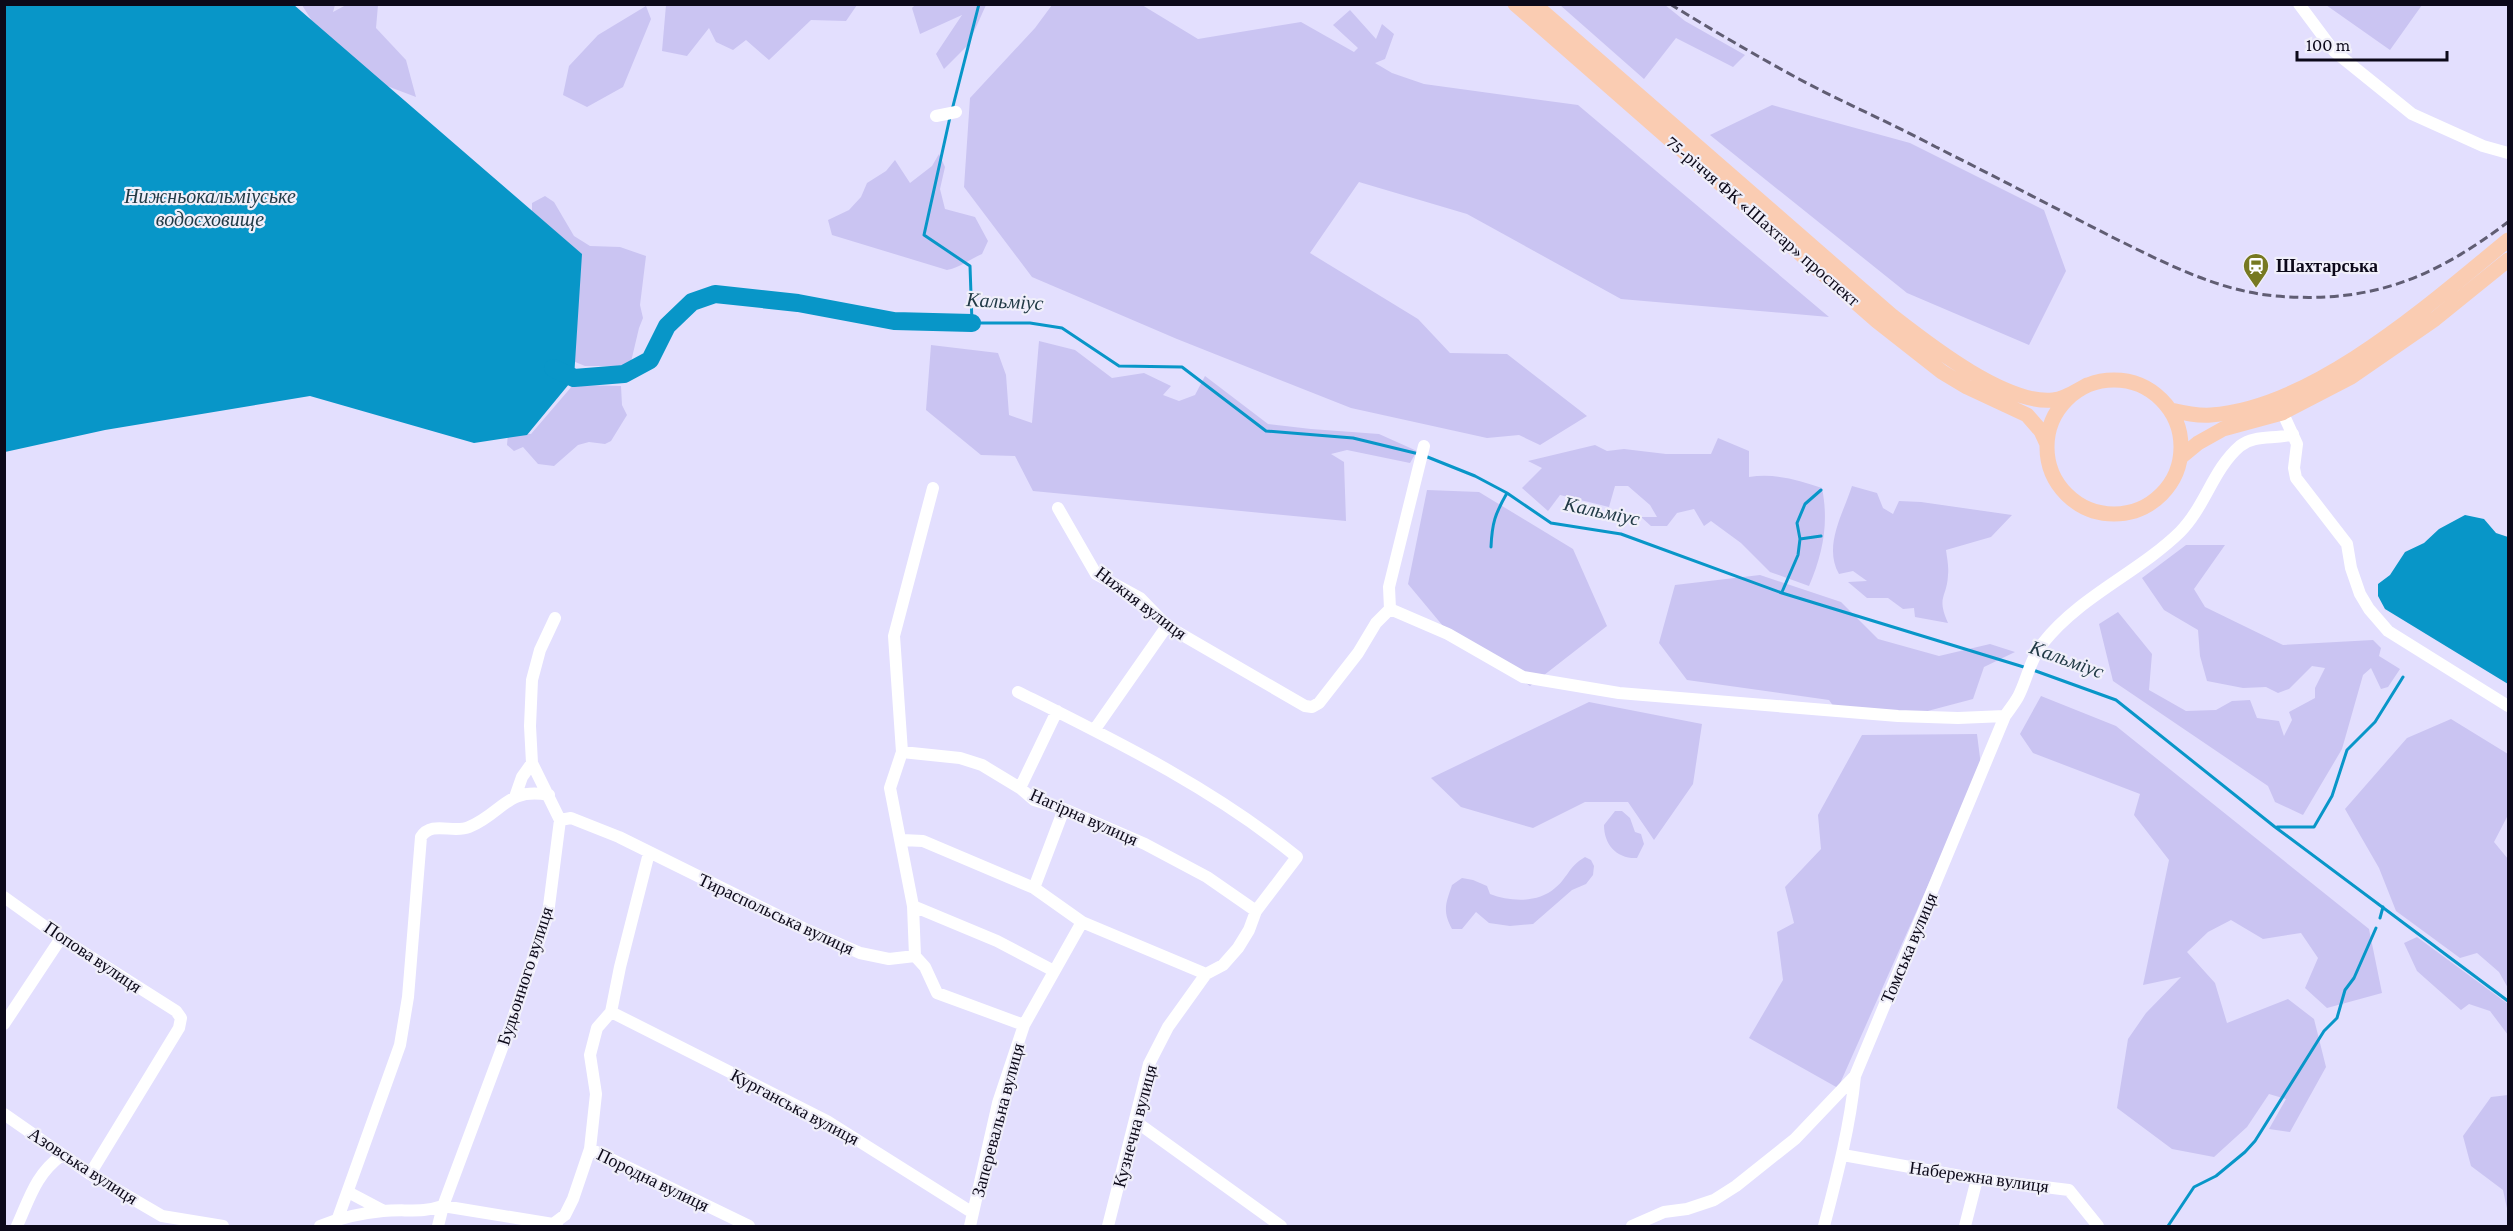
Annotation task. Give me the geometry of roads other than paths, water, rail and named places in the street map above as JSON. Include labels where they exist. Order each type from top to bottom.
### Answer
[{"type":"main road","name":"75-річчя ФК «Шахтар» проспект","points":[[1515,4],[1908,346],[1967,387],[2027,415],[2041,431],[2047,444]]},
{"type":"main road","name":"75-річчя ФК «Шахтар» проспект","points":[[1534,4],[1923,340],[1949,359],[2007,390],[2039,400],[2064,397],[2087,385]]},
{"type":"main road","points":[[2171,410],[2194,415],[2212,415],[2279,406],[2341,368],[2426,307],[2508,240]]},
{"type":"main road","points":[[2181,457],[2198,443],[2223,429],[2351,377],[2435,319],[2508,260]]},
{"type":"main road","points":[[2105,380],[2124,380],[2142,386],[2158,396],[2171,410],[2180,432],[2181,457],[2176,475],[2166,491],[2152,503],[2135,512],[2117,515],[2098,513],[2081,506],[2066,495],[2055,480],[2048,462],[2047,444],[2052,420],[2066,399],[2087,385],[2105,380]]},
{"type":"street","points":[[2299,4],[2334,51],[2412,114],[2443,130],[2508,153]]},
{"type":"street","points":[[936,116],[956,112]]},
{"type":"street","points":[[2279,406],[2297,444],[2294,468],[2296,478],[2348,544],[2352,568],[2360,594],[2368,609],[2388,631],[2508,706]]},
{"type":"street","name":"Томська вулиця","points":[[1824,1227],[1843,1155],[1856,1076],[2005,716],[2018,697],[2036,654],[2042,644],[2073,612],[2181,531],[2190,521],[2228,459],[2241,445],[2254,439],[2277,438],[2292,434]]},
{"type":"street","points":[[1424,446],[1389,587],[1390,609],[1448,634],[1523,677],[1619,693],[1898,716],[1958,718],[2005,716]]},
{"type":"street","points":[[933,488],[894,636],[902,752],[891,788],[913,906],[915,956],[925,967],[937,993],[1024,1025]]},
{"type":"street","name":"Нижня вулиця","points":[[1058,508],[1096,574],[1140,598],[1167,626],[1305,706],[1312,707],[1319,703],[1358,653],[1377,623],[1390,609]]},
{"type":"street","points":[[555,618],[540,650],[532,680],[530,726],[532,763],[560,820]]},
{"type":"street","points":[[1018,692],[1095,729],[1167,626]]},
{"type":"street","points":[[1020,788],[1057,711]]},
{"type":"street","name":"Кузнечна вулиця","points":[[1095,729],[1167,768],[1271,836],[1297,857],[1256,911],[1249,930],[1238,948],[1223,965],[1206,974],[1168,1027],[1149,1064],[1108,1227]]},
{"type":"street","name":"Нагірна вулиця","points":[[902,752],[960,758],[982,765],[1020,788],[1034,800],[1064,809],[1145,844],[1207,877],[1256,911]]},
{"type":"street","points":[[515,796],[517,787],[532,763]]},
{"type":"street","points":[[338,1218],[399,1045],[408,998],[421,837],[425,831],[433,828],[467,828],[515,796],[527,792],[549,795]]},
{"type":"street","points":[[1034,888],[1064,809]]},
{"type":"street","name":"Тираспольська вулиця","points":[[560,820],[571,818],[592,825],[805,929],[860,953],[889,959],[915,956]]},
{"type":"street","name":"Будьонного вулиця","points":[[438,1227],[443,1206],[511,1024],[548,914],[560,820]]},
{"type":"street","points":[[902,840],[922,841],[1034,888],[1082,922],[1206,974]]},
{"type":"street","points":[[320,1227],[338,1218],[384,1211],[431,1210],[443,1206],[555,1225],[565,1215],[573,1200],[590,1149],[596,1094],[590,1055],[597,1028],[611,1012],[649,853]]},
{"type":"street","name":"Попова вулиця","points":[[4,897],[61,938],[176,1011],[181,1018],[179,1028],[90,1174]]},
{"type":"street","points":[[913,906],[997,941],[1054,971]]},
{"type":"street","name":"Заперевальна вулиця","points":[[970,1227],[998,1103],[1024,1025],[1082,922]]},
{"type":"street","points":[[4,1024],[61,938]]},
{"type":"street","name":"Курганська вулиця","points":[[611,1012],[827,1121],[973,1213]]},
{"type":"street","points":[[1632,1227],[1664,1212],[1687,1209],[1714,1200],[1736,1186],[1795,1139],[1856,1076]]},
{"type":"street","name":"Азовська вулиця","points":[[4,1114],[90,1174],[166,1221]]},
{"type":"street","points":[[1135,1121],[1281,1227]]},
{"type":"street","name":"Породна вулиця","points":[[590,1149],[749,1227]]},
{"type":"street","points":[[17,1227],[38,1179],[49,1165],[62,1155]]},
{"type":"street","name":"Набережна вулиця","points":[[1843,1155],[1977,1179],[2069,1190],[2098,1227]]},
{"type":"street","points":[[1965,1227],[1977,1179]]},
{"type":"street","points":[[348,1192],[384,1211]]},
{"type":"street","points":[[166,1221],[223,1227]]},
{"type":"water","name":"Нижньокальміуське водосховище","points":[[4,5],[294,5],[582,254],[574,378],[527,435],[474,443],[310,396],[105,430],[5,452]]},
{"type":"water","points":[[2465,515],[2484,519],[2496,533],[2508,537],[2508,684],[2385,609],[2378,596],[2378,584],[2390,575],[2405,552],[2424,543],[2439,529]]},
{"type":"waterway","points":[[952,110],[979,4]]},
{"type":"waterway","name":"Кальміус","points":[[950,117],[924,235],[970,266],[972,323],[1030,323],[1062,328],[1119,366],[1182,367],[1266,431],[1353,438],[1419,454]]},
{"type":"waterway","name":"Кальміус","points":[[553,368],[574,378],[624,374],[650,360],[667,326],[692,302],[715,294],[798,303],[894,321],[972,323]]},
{"type":"waterway","name":"Кальміус","points":[[1425,456],[1475,476],[1507,493],[1551,523],[1621,534],[1782,593],[2027,668]]},
{"type":"waterway","points":[[1782,592],[1798,555],[1800,539],[1797,523],[1805,504],[1821,490]]},
{"type":"waterway","points":[[1491,547],[1495,519],[1507,493]]},
{"type":"waterway","points":[[1800,539],[1821,536]]},
{"type":"waterway","name":"Кальміус","points":[[2033,670],[2116,700],[2275,827],[2508,1001]]},
{"type":"waterway","points":[[2277,827],[2314,827],[2332,796],[2347,750],[2375,722],[2403,677]]},
{"type":"waterway","points":[[2380,918],[2383,907]]},
{"type":"waterway","points":[[2168,1226],[2194,1187],[2216,1176],[2255,1141],[2324,1031],[2337,1018],[2345,990],[2354,978],[2376,928]]},
{"type":"railway","points":[[1670,4],[1816,88],[2153,257],[2233,288],[2276,296],[2310,297],[2342,296],[2372,291],[2427,272],[2481,242],[2508,222]]},
{"type":"place","name":"Шахтарська","points":[[2256,289]]}]
